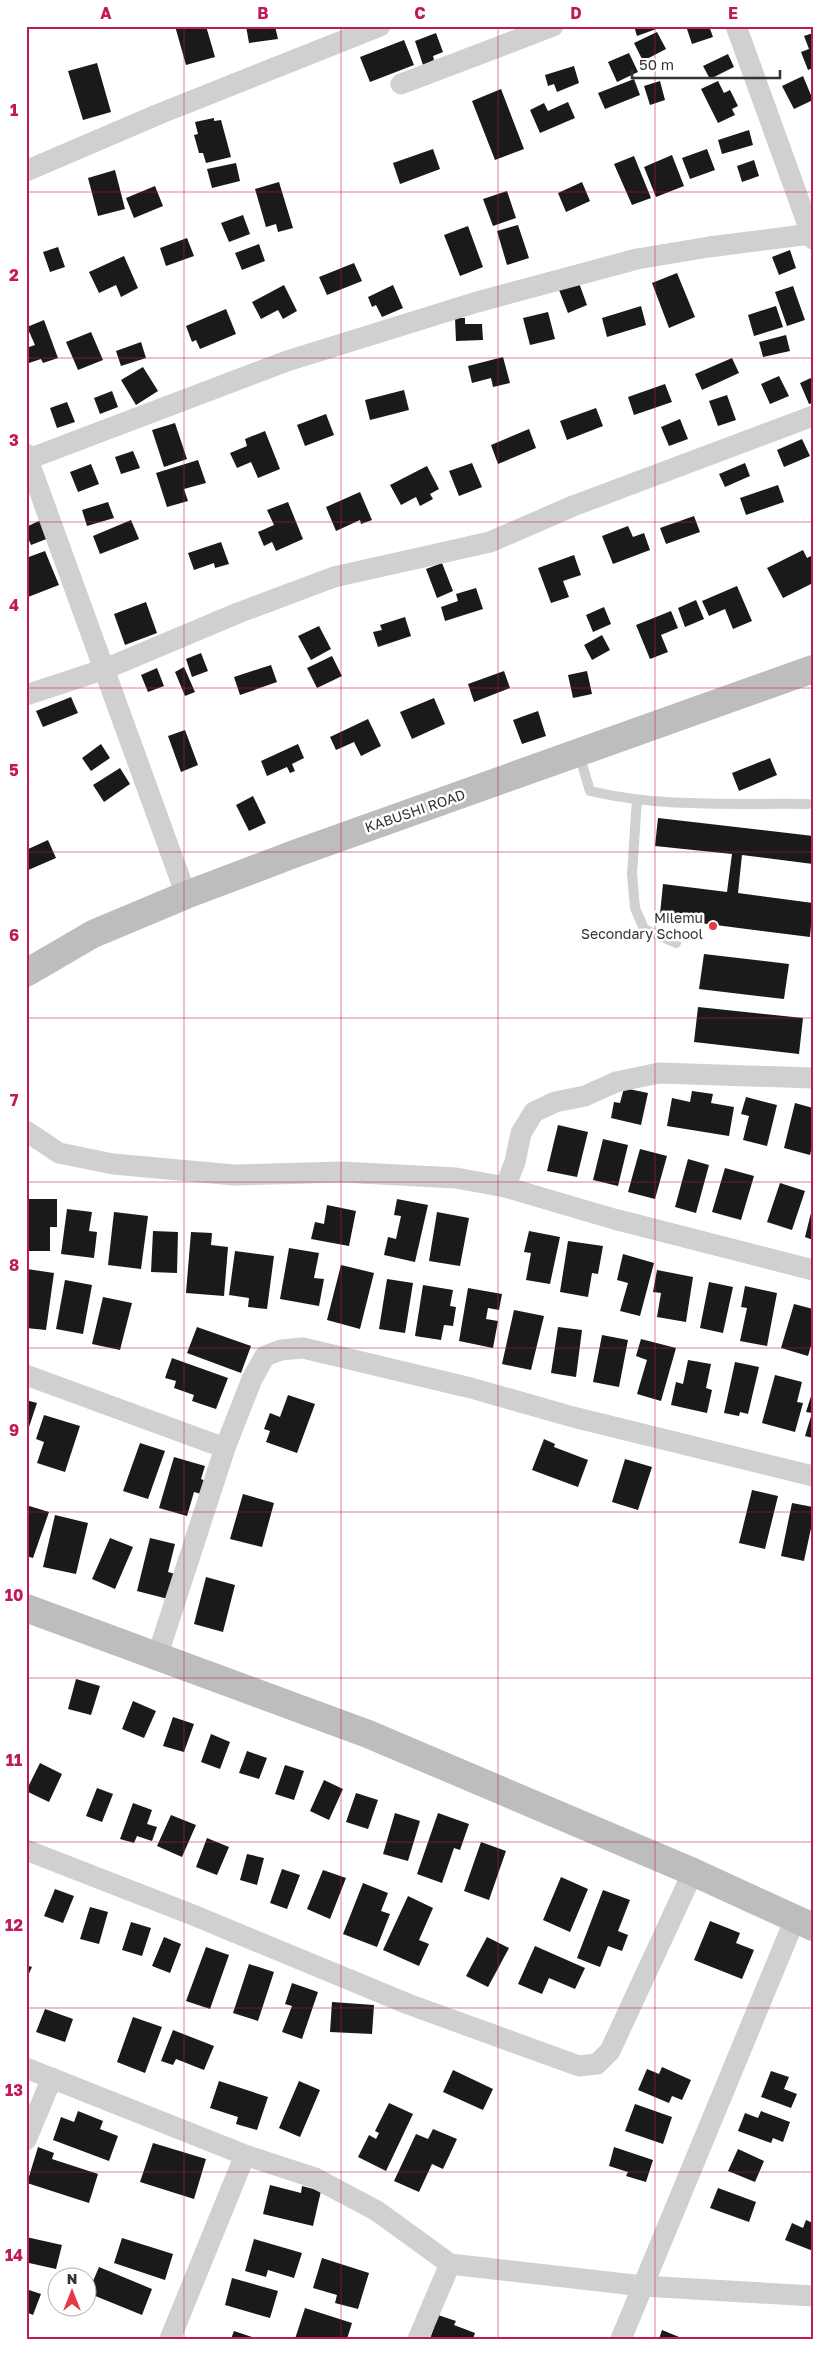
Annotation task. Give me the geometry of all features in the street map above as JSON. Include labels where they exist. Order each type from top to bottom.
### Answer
[{"type":"main road","name":"KABUSHI ROAD","points":[[26,972],[94,934],[186,895],[294,854],[813,669]]},
{"type":"main road","points":[[26,1608],[368,1734],[693,1872],[804,1923]]},
{"type":"street","points":[[26,171],[159,114],[380,26]]},
{"type":"street","points":[[401,84],[553,26]]},
{"type":"street","points":[[186,895],[27,458],[286,361],[477,302],[637,259],[709,246],[812,236],[806,206],[736,26]]},
{"type":"street","points":[[26,695],[105,669],[238,613],[334,577],[490,542],[573,506],[813,416]]},
{"type":"street","points":[[505,1187],[515,1162],[521,1133],[534,1112],[556,1102],[585,1096],[616,1082],[658,1073],[813,1078]]},
{"type":"street","points":[[26,1131],[58,1153],[113,1164],[234,1175],[342,1172],[456,1178],[505,1187],[614,1219],[813,1270]]},
{"type":"street","points":[[157,1657],[225,1448],[252,1378],[265,1356],[281,1350],[303,1348],[471,1388],[582,1420],[813,1476]]},
{"type":"street","points":[[26,1375],[225,1448]]},
{"type":"street","points":[[26,1850],[193,1915],[408,2004],[579,2066],[597,2064],[610,2051],[693,1872]]},
{"type":"street","points":[[621,2339],[804,1923]]},
{"type":"street","points":[[26,2068],[245,2155],[315,2178],[369,2207],[450,2264],[643,2286],[813,2296]]},
{"type":"street","points":[[26,2140],[52,2078]]},
{"type":"street","points":[[170,2339],[245,2155]]},
{"type":"street","points":[[418,2339],[450,2264]]},
{"type":"lane","points":[[578,753],[590,790],[624,799],[692,803],[808,804]]},
{"type":"lane","points":[[637,799],[632,874],[635,908],[644,929],[676,943]]},
{"type":"building","points":[[175,26],[206,26],[215,57],[186,65]]},
{"type":"building","points":[[246,26],[275,26],[278,39],[249,43]]},
{"type":"building","points":[[634,26],[658,26],[659,28],[637,36]]},
{"type":"building","points":[[686,26],[709,26],[713,37],[692,44]]},
{"type":"building","points":[[657,32],[666,49],[643,61],[634,43]]},
{"type":"building","points":[[436,33],[443,52],[433,56],[434,60],[423,65],[415,41]]},
{"type":"building","points":[[813,33],[813,68],[808,70],[801,52],[809,49],[804,36]]},
{"type":"building","points":[[404,40],[414,65],[370,82],[360,57]]},
{"type":"building","points":[[629,53],[638,72],[617,82],[608,62]]},
{"type":"building","points":[[728,54],[734,67],[710,79],[703,66]]},
{"type":"building","points":[[97,63],[111,112],[83,120],[68,71]]},
{"type":"building","points":[[574,66],[579,83],[557,92],[554,84],[548,86],[545,75]]},
{"type":"building","points":[[803,76],[813,100],[794,109],[782,86]]},
{"type":"building","points":[[634,79],[640,95],[605,109],[598,93]]},
{"type":"building","points":[[660,81],[665,100],[650,105],[644,86]]},
{"type":"building","points":[[718,81],[724,93],[730,90],[738,106],[732,109],[735,115],[718,123],[701,89]]},
{"type":"building","points":[[501,89],[524,149],[495,160],[472,101]]},
{"type":"building","points":[[568,102],[575,118],[540,133],[530,110],[544,103],[548,111]]},
{"type":"building","points":[[214,118],[214,121],[221,120],[231,157],[206,163],[203,153],[199,153],[194,135],[198,134],[195,122]]},
{"type":"building","points":[[749,130],[753,145],[722,154],[718,140]]},
{"type":"building","points":[[433,149],[440,169],[400,184],[393,163]]},
{"type":"building","points":[[707,149],[715,170],[690,179],[682,158]]},
{"type":"building","points":[[672,155],[684,186],[656,197],[644,167]]},
{"type":"building","points":[[634,156],[651,198],[632,205],[614,164]]},
{"type":"building","points":[[754,160],[759,176],[742,182],[737,166]]},
{"type":"building","points":[[236,163],[240,181],[212,188],[207,169]]},
{"type":"building","points":[[115,170],[125,209],[98,216],[88,178]]},
{"type":"building","points":[[279,182],[293,228],[278,232],[276,224],[266,227],[255,189]]},
{"type":"building","points":[[582,182],[590,201],[566,212],[558,193]]},
{"type":"building","points":[[155,186],[163,206],[134,218],[126,198]]},
{"type":"building","points":[[507,191],[516,218],[493,226],[483,199]]},
{"type":"building","points":[[243,215],[250,234],[229,242],[221,223]]},
{"type":"building","points":[[518,225],[529,258],[507,265],[497,231]]},
{"type":"building","points":[[468,226],[483,267],[460,276],[444,235]]},
{"type":"building","points":[[187,238],[194,256],[166,266],[160,248]]},
{"type":"building","points":[[259,244],[265,261],[242,270],[235,253]]},
{"type":"building","points":[[58,247],[65,267],[50,272],[43,252]]},
{"type":"building","points":[[790,250],[796,268],[779,275],[772,257]]},
{"type":"building","points":[[124,256],[138,288],[121,297],[116,285],[99,293],[89,272]]},
{"type":"building","points":[[354,263],[362,281],[327,295],[319,277]]},
{"type":"building","points":[[677,273],[695,317],[669,328],[652,283]]},
{"type":"building","points":[[579,283],[587,305],[568,313],[559,290]]},
{"type":"building","points":[[284,285],[297,311],[283,319],[278,310],[261,319],[252,302]]},
{"type":"building","points":[[393,285],[403,308],[382,317],[376,305],[372,307],[368,297]]},
{"type":"building","points":[[793,286],[805,320],[787,326],[775,292]]},
{"type":"building","points":[[641,306],[646,325],[607,337],[602,318]]},
{"type":"building","points":[[776,306],[783,327],[754,336],[748,315]]},
{"type":"building","points":[[226,309],[236,334],[200,349],[196,340],[192,342],[186,326]]},
{"type":"building","points":[[548,312],[555,339],[530,345],[523,318]]},
{"type":"building","points":[[455,318],[465,318],[465,324],[482,324],[483,340],[456,341]]},
{"type":"building","points":[[44,320],[58,358],[43,363],[41,359],[29,363],[26,348],[35,345],[27,327]]},
{"type":"building","points":[[91,332],[103,360],[78,370],[66,342]]},
{"type":"building","points":[[786,335],[790,351],[763,357],[759,342]]},
{"type":"building","points":[[141,342],[146,358],[121,366],[116,351]]},
{"type":"building","points":[[503,357],[510,383],[493,387],[491,378],[472,383],[468,366]]},
{"type":"building","points":[[732,358],[739,373],[702,390],[695,374]]},
{"type":"building","points":[[143,367],[158,391],[136,405],[121,380]]},
{"type":"building","points":[[779,376],[789,396],[770,404],[761,384]]},
{"type":"building","points":[[813,377],[813,403],[809,404],[800,383]]},
{"type":"building","points":[[665,384],[672,402],[634,415],[628,397]]},
{"type":"building","points":[[404,390],[409,410],[370,420],[365,400]]},
{"type":"building","points":[[112,391],[118,407],[100,414],[94,398]]},
{"type":"building","points":[[727,395],[736,420],[718,426],[709,401]]},
{"type":"building","points":[[67,402],[75,422],[57,428],[50,408]]},
{"type":"building","points":[[596,408],[603,426],[567,440],[560,421]]},
{"type":"building","points":[[326,414],[334,435],[305,446],[297,425]]},
{"type":"building","points":[[680,419],[688,439],[669,446],[661,427]]},
{"type":"building","points":[[175,423],[187,459],[164,467],[152,430]]},
{"type":"building","points":[[529,429],[536,448],[498,464],[491,445]]},
{"type":"building","points":[[265,431],[280,469],[258,478],[251,462],[237,468],[230,453],[247,446],[245,439]]},
{"type":"building","points":[[802,439],[810,456],[784,467],[777,450]]},
{"type":"building","points":[[133,451],[140,468],[121,474],[115,457]]},
{"type":"building","points":[[198,460],[206,483],[184,489],[188,501],[167,507],[156,473]]},
{"type":"building","points":[[472,463],[482,487],[459,496],[449,471]]},
{"type":"building","points":[[745,463],[750,476],[725,487],[719,474]]},
{"type":"building","points":[[91,464],[99,484],[78,492],[70,472]]},
{"type":"building","points":[[427,466],[439,489],[430,494],[433,499],[420,506],[416,497],[401,505],[390,485]]},
{"type":"building","points":[[778,485],[784,502],[746,515],[740,498]]},
{"type":"building","points":[[360,492],[372,520],[361,524],[360,520],[336,531],[326,507]]},
{"type":"building","points":[[108,502],[114,518],[87,526],[82,510]]},
{"type":"building","points":[[288,502],[303,539],[276,551],[272,542],[264,546],[258,532],[274,525],[267,510]]},
{"type":"building","points":[[694,516],[700,532],[666,544],[660,528]]},
{"type":"building","points":[[41,520],[49,538],[31,545],[26,533],[26,527]]},
{"type":"building","points":[[131,520],[139,539],[100,554],[93,536]]},
{"type":"building","points":[[628,526],[633,537],[644,533],[650,550],[613,564],[602,536]]},
{"type":"building","points":[[221,542],[229,564],[215,568],[214,563],[194,570],[188,553]]},
{"type":"building","points":[[803,550],[807,558],[813,555],[813,583],[783,598],[767,568]]},
{"type":"building","points":[[45,551],[59,585],[28,597],[26,592],[26,558]]},
{"type":"building","points":[[574,555],[581,575],[563,581],[569,597],[551,603],[538,568]]},
{"type":"building","points":[[442,563],[453,591],[437,598],[426,569]]},
{"type":"building","points":[[737,586],[752,621],[733,629],[725,609],[709,616],[702,601]]},
{"type":"building","points":[[476,588],[483,609],[445,621],[441,607],[458,601],[456,594]]},
{"type":"building","points":[[696,600],[704,619],[685,627],[678,608]]},
{"type":"building","points":[[146,602],[157,633],[125,645],[114,614]]},
{"type":"building","points":[[604,607],[611,624],[593,632],[586,615]]},
{"type":"building","points":[[671,611],[678,628],[661,635],[668,652],[650,659],[636,625]]},
{"type":"building","points":[[405,617],[411,636],[378,647],[373,632],[382,630],[380,625]]},
{"type":"building","points":[[319,626],[331,649],[311,660],[298,636]]},
{"type":"building","points":[[602,635],[610,650],[592,660],[584,645]]},
{"type":"building","points":[[201,653],[208,671],[192,677],[186,659]]},
{"type":"building","points":[[332,656],[342,676],[317,688],[307,668]]},
{"type":"building","points":[[271,665],[277,682],[240,695],[234,677]]},
{"type":"building","points":[[184,667],[195,692],[185,696],[175,672]]},
{"type":"building","points":[[157,668],[164,686],[148,692],[141,675]]},
{"type":"building","points":[[504,671],[510,688],[474,702],[468,684]]},
{"type":"building","points":[[587,671],[592,694],[573,698],[568,675]]},
{"type":"building","points":[[71,697],[78,713],[43,727],[36,711]]},
{"type":"building","points":[[434,698],[445,724],[412,739],[400,712]]},
{"type":"building","points":[[538,711],[546,736],[522,744],[513,720]]},
{"type":"building","points":[[368,719],[381,746],[361,756],[354,742],[336,750],[330,737]]},
{"type":"building","points":[[185,730],[198,765],[181,772],[168,736]]},
{"type":"building","points":[[101,744],[110,758],[91,771],[82,758]]},
{"type":"building","points":[[298,744],[304,758],[292,764],[295,771],[290,773],[287,767],[267,776],[261,761]]},
{"type":"building","points":[[770,758],[777,775],[739,791],[732,773]]},
{"type":"building","points":[[120,768],[130,784],[104,802],[93,785]]},
{"type":"building","points":[[253,796],[266,823],[249,831],[236,805]]},
{"type":"building","points":[[658,818],[813,836],[813,864],[742,855],[738,893],[813,903],[810,937],[700,923],[701,919],[660,914],[663,884],[727,892],[732,854],[655,846]]},
{"type":"building","points":[[48,840],[56,858],[26,871],[26,850]]},
{"type":"building","points":[[704,954],[789,964],[784,999],[699,989]]},
{"type":"building","points":[[698,1007],[803,1018],[799,1054],[694,1042]]},
{"type":"building","points":[[624,1088],[648,1093],[641,1125],[611,1118],[614,1102],[620,1103]]},
{"type":"building","points":[[692,1091],[713,1094],[711,1103],[734,1107],[729,1136],[667,1126],[672,1098],[690,1102]]},
{"type":"building","points":[[746,1097],[777,1105],[767,1146],[743,1140],[749,1116],[741,1114]]},
{"type":"building","points":[[795,1103],[813,1108],[813,1142],[810,1155],[784,1148]]},
{"type":"building","points":[[558,1125],[588,1132],[577,1177],[547,1171]]},
{"type":"building","points":[[603,1139],[628,1145],[618,1186],[593,1180]]},
{"type":"building","points":[[640,1149],[667,1156],[655,1199],[628,1192]]},
{"type":"building","points":[[688,1159],[709,1165],[696,1213],[675,1207]]},
{"type":"building","points":[[725,1168],[754,1176],[741,1220],[712,1212]]},
{"type":"building","points":[[780,1183],[805,1191],[792,1230],[767,1222]]},
{"type":"building","points":[[26,1199],[57,1199],[57,1227],[50,1227],[50,1251],[26,1251]]},
{"type":"building","points":[[397,1199],[428,1205],[415,1262],[384,1255],[388,1237],[396,1239],[401,1216],[394,1215]]},
{"type":"building","points":[[327,1205],[356,1211],[349,1246],[311,1239],[315,1222],[324,1224]]},
{"type":"building","points":[[67,1209],[92,1212],[89,1231],[97,1232],[94,1258],[61,1254]]},
{"type":"building","points":[[813,1209],[813,1240],[805,1237]]},
{"type":"building","points":[[114,1212],[148,1216],[141,1269],[108,1265]]},
{"type":"building","points":[[437,1212],[469,1218],[460,1266],[429,1261]]},
{"type":"building","points":[[153,1231],[178,1232],[177,1273],[151,1272]]},
{"type":"building","points":[[529,1231],[560,1237],[550,1284],[526,1280],[531,1253],[524,1252]]},
{"type":"building","points":[[191,1232],[212,1233],[211,1245],[228,1247],[224,1296],[186,1293]]},
{"type":"building","points":[[568,1241],[603,1246],[598,1274],[592,1273],[588,1297],[560,1292]]},
{"type":"building","points":[[289,1248],[319,1253],[314,1278],[324,1279],[319,1306],[280,1299]]},
{"type":"building","points":[[235,1251],[274,1256],[267,1309],[248,1307],[249,1298],[229,1295]]},
{"type":"building","points":[[623,1254],[654,1263],[640,1316],[620,1311],[628,1283],[617,1280]]},
{"type":"building","points":[[341,1265],[374,1273],[360,1329],[327,1320]]},
{"type":"building","points":[[27,1269],[54,1273],[46,1330],[26,1328]]},
{"type":"building","points":[[657,1270],[693,1277],[686,1322],[657,1317],[661,1293],[653,1292]]},
{"type":"building","points":[[387,1279],[413,1283],[405,1333],[379,1329]]},
{"type":"building","points":[[65,1280],[92,1285],[83,1334],[56,1329]]},
{"type":"building","points":[[709,1282],[733,1287],[723,1333],[700,1328]]},
{"type":"building","points":[[423,1285],[453,1290],[450,1306],[456,1307],[453,1326],[444,1325],[441,1340],[415,1336]]},
{"type":"building","points":[[745,1286],[777,1293],[767,1346],[740,1341],[747,1308],[741,1307]]},
{"type":"building","points":[[468,1288],[502,1294],[499,1310],[488,1308],[486,1319],[498,1321],[493,1348],[459,1341]]},
{"type":"building","points":[[103,1297],[132,1303],[120,1350],[92,1344]]},
{"type":"building","points":[[794,1304],[813,1309],[813,1339],[808,1356],[781,1348]]},
{"type":"building","points":[[514,1310],[544,1316],[531,1370],[502,1364]]},
{"type":"building","points":[[197,1327],[251,1346],[241,1373],[187,1353]]},
{"type":"building","points":[[558,1327],[582,1330],[576,1377],[551,1373]]},
{"type":"building","points":[[602,1335],[628,1340],[619,1387],[593,1382]]},
{"type":"building","points":[[641,1339],[676,1348],[661,1401],[637,1394],[647,1360],[636,1356]]},
{"type":"building","points":[[172,1358],[228,1378],[216,1409],[192,1401],[194,1395],[174,1388],[176,1381],[165,1378]]},
{"type":"building","points":[[688,1360],[711,1364],[706,1388],[712,1390],[707,1413],[671,1405],[676,1382],[683,1384]]},
{"type":"building","points":[[735,1362],[759,1367],[748,1414],[740,1412],[739,1416],[724,1413]]},
{"type":"building","points":[[775,1375],[802,1382],[797,1402],[803,1403],[795,1432],[762,1423]]},
{"type":"building","points":[[812,1393],[813,1438],[805,1436],[812,1413],[806,1412]]},
{"type":"building","points":[[288,1395],[315,1404],[297,1453],[266,1442],[270,1431],[264,1429],[270,1413],[280,1417]]},
{"type":"building","points":[[26,1400],[37,1403],[27,1433],[26,1433]]},
{"type":"building","points":[[44,1415],[80,1426],[65,1472],[37,1463],[44,1442],[36,1439]]},
{"type":"building","points":[[544,1439],[555,1444],[554,1447],[588,1460],[578,1487],[532,1470]]},
{"type":"building","points":[[140,1443],[165,1451],[148,1499],[123,1491]]},
{"type":"building","points":[[174,1457],[205,1466],[201,1479],[208,1482],[205,1495],[194,1492],[187,1516],[159,1508]]},
{"type":"building","points":[[625,1459],[652,1467],[638,1510],[612,1502]]},
{"type":"building","points":[[752,1490],[778,1496],[765,1549],[739,1543]]},
{"type":"building","points":[[243,1494],[274,1503],[262,1547],[230,1539]]},
{"type":"building","points":[[792,1503],[813,1507],[813,1519],[804,1561],[781,1556]]},
{"type":"building","points":[[26,1505],[49,1512],[33,1558],[26,1556]]},
{"type":"building","points":[[55,1515],[88,1523],[76,1574],[43,1567]]},
{"type":"building","points":[[110,1538],[133,1547],[115,1589],[92,1579]]},
{"type":"building","points":[[150,1538],[175,1544],[168,1572],[175,1574],[168,1599],[137,1591]]},
{"type":"building","points":[[206,1577],[235,1585],[223,1632],[194,1624]]},
{"type":"building","points":[[76,1679],[100,1686],[91,1715],[68,1709]]},
{"type":"building","points":[[133,1701],[156,1711],[144,1738],[122,1729]]},
{"type":"building","points":[[173,1717],[194,1724],[184,1752],[163,1746]]},
{"type":"building","points":[[211,1734],[230,1742],[220,1769],[201,1762]]},
{"type":"building","points":[[247,1751],[267,1758],[259,1779],[239,1773]]},
{"type":"building","points":[[40,1763],[62,1774],[49,1802],[26,1791]]},
{"type":"building","points":[[285,1765],[304,1771],[294,1800],[275,1794]]},
{"type":"building","points":[[324,1780],[343,1789],[329,1820],[310,1811]]},
{"type":"building","points":[[97,1788],[113,1794],[102,1822],[86,1816]]},
{"type":"building","points":[[356,1793],[378,1800],[368,1829],[346,1822]]},
{"type":"building","points":[[133,1803],[152,1810],[147,1824],[157,1827],[152,1841],[137,1836],[134,1843],[120,1839]]},
{"type":"building","points":[[395,1813],[420,1821],[408,1861],[383,1854]]},
{"type":"building","points":[[438,1813],[469,1824],[460,1850],[454,1848],[442,1883],[417,1874]]},
{"type":"building","points":[[171,1815],[196,1825],[182,1857],[157,1846]]},
{"type":"building","points":[[207,1838],[229,1847],[217,1875],[196,1867]]},
{"type":"building","points":[[481,1842],[506,1851],[489,1900],[464,1891]]},
{"type":"building","points":[[247,1854],[264,1858],[257,1885],[240,1880]]},
{"type":"building","points":[[282,1869],[300,1875],[287,1909],[270,1903]]},
{"type":"building","points":[[323,1870],[346,1878],[330,1919],[307,1909]]},
{"type":"building","points":[[561,1877],[588,1889],[570,1932],[543,1920]]},
{"type":"building","points":[[363,1883],[388,1893],[381,1911],[390,1914],[377,1947],[343,1934]]},
{"type":"building","points":[[55,1889],[74,1896],[63,1923],[44,1916]]},
{"type":"building","points":[[603,1890],[630,1900],[618,1931],[628,1935],[622,1951],[608,1946],[600,1967],[577,1958]]},
{"type":"building","points":[[408,1896],[433,1908],[419,1940],[429,1944],[419,1966],[383,1950]]},
{"type":"building","points":[[90,1907],[108,1912],[99,1944],[80,1939]]},
{"type":"building","points":[[710,1921],[740,1933],[736,1943],[754,1950],[742,1979],[694,1960]]},
{"type":"building","points":[[131,1922],[151,1928],[142,1956],[122,1950]]},
{"type":"building","points":[[164,1937],[181,1944],[170,1973],[152,1966]]},
{"type":"building","points":[[487,1937],[509,1948],[488,1987],[466,1976]]},
{"type":"building","points":[[535,1946],[585,1968],[575,1989],[549,1978],[542,1994],[518,1984]]},
{"type":"building","points":[[206,1947],[229,1955],[210,2009],[186,2001]]},
{"type":"building","points":[[249,1964],[274,1972],[258,2021],[233,2013]]},
{"type":"building","points":[[26,1965],[32,1967],[26,1980]]},
{"type":"building","points":[[292,1983],[318,1992],[302,2039],[282,2032],[292,2006],[285,2004]]},
{"type":"building","points":[[332,2002],[374,2005],[372,2034],[330,2032]]},
{"type":"building","points":[[45,2009],[73,2019],[65,2042],[36,2032]]},
{"type":"building","points":[[133,2017],[162,2027],[145,2073],[117,2062]]},
{"type":"building","points":[[173,2030],[214,2046],[204,2070],[176,2059],[173,2065],[161,2061]]},
{"type":"building","points":[[662,2067],[691,2080],[682,2100],[672,2096],[669,2103],[638,2090],[647,2069],[659,2074]]},
{"type":"building","points":[[453,2070],[493,2089],[483,2110],[443,2092]]},
{"type":"building","points":[[771,2071],[789,2077],[784,2089],[797,2094],[791,2108],[761,2097]]},
{"type":"building","points":[[219,2081],[268,2097],[257,2130],[236,2124],[238,2117],[210,2108]]},
{"type":"building","points":[[299,2081],[320,2090],[300,2137],[279,2128]]},
{"type":"building","points":[[389,2103],[413,2114],[386,2171],[358,2157],[369,2135],[376,2139],[379,2133],[375,2131]]},
{"type":"building","points":[[635,2104],[672,2117],[663,2144],[625,2131]]},
{"type":"building","points":[[78,2111],[103,2121],[100,2129],[118,2136],[109,2161],[53,2140],[61,2117],[74,2122]]},
{"type":"building","points":[[761,2111],[790,2122],[783,2142],[773,2138],[771,2143],[738,2131],[745,2113],[758,2118]]},
{"type":"building","points":[[433,2129],[457,2139],[443,2169],[432,2164],[419,2192],[394,2181],[416,2134],[428,2139]]},
{"type":"building","points":[[153,2143],[206,2159],[194,2199],[140,2182]]},
{"type":"building","points":[[38,2147],[54,2153],[52,2159],[98,2174],[89,2203],[27,2183]]},
{"type":"building","points":[[614,2147],[653,2160],[646,2182],[626,2176],[628,2172],[609,2166]]},
{"type":"building","points":[[738,2149],[764,2161],[755,2182],[728,2171]]},
{"type":"building","points":[[270,2185],[301,2193],[302,2186],[321,2191],[313,2226],[263,2214]]},
{"type":"building","points":[[718,2188],[756,2202],[749,2222],[710,2208]]},
{"type":"building","points":[[806,2220],[813,2223],[813,2251],[785,2240],[792,2223],[803,2228]]},
{"type":"building","points":[[26,2237],[62,2245],[56,2268],[29,2263],[26,2271]]},
{"type":"building","points":[[122,2238],[173,2254],[165,2280],[114,2263]]},
{"type":"building","points":[[254,2239],[302,2253],[294,2278],[268,2270],[266,2277],[245,2271]]},
{"type":"building","points":[[322,2258],[369,2273],[358,2309],[335,2303],[337,2295],[313,2288]]},
{"type":"building","points":[[99,2267],[152,2289],[142,2315],[98,2297]]},
{"type":"building","points":[[232,2278],[278,2291],[270,2318],[225,2305]]},
{"type":"building","points":[[26,2289],[41,2294],[33,2315],[26,2312]]},
{"type":"building","points":[[305,2308],[352,2323],[347,2339],[295,2339]]},
{"type":"building","points":[[438,2315],[456,2321],[454,2325],[475,2333],[473,2339],[430,2339]]},
{"type":"building","points":[[662,2330],[684,2339],[659,2339]]},
{"type":"building","points":[[234,2331],[255,2338],[255,2339],[231,2339]]},
{"type":"place","name":"Milemu Secondary School","points":[[713,926]]}]
